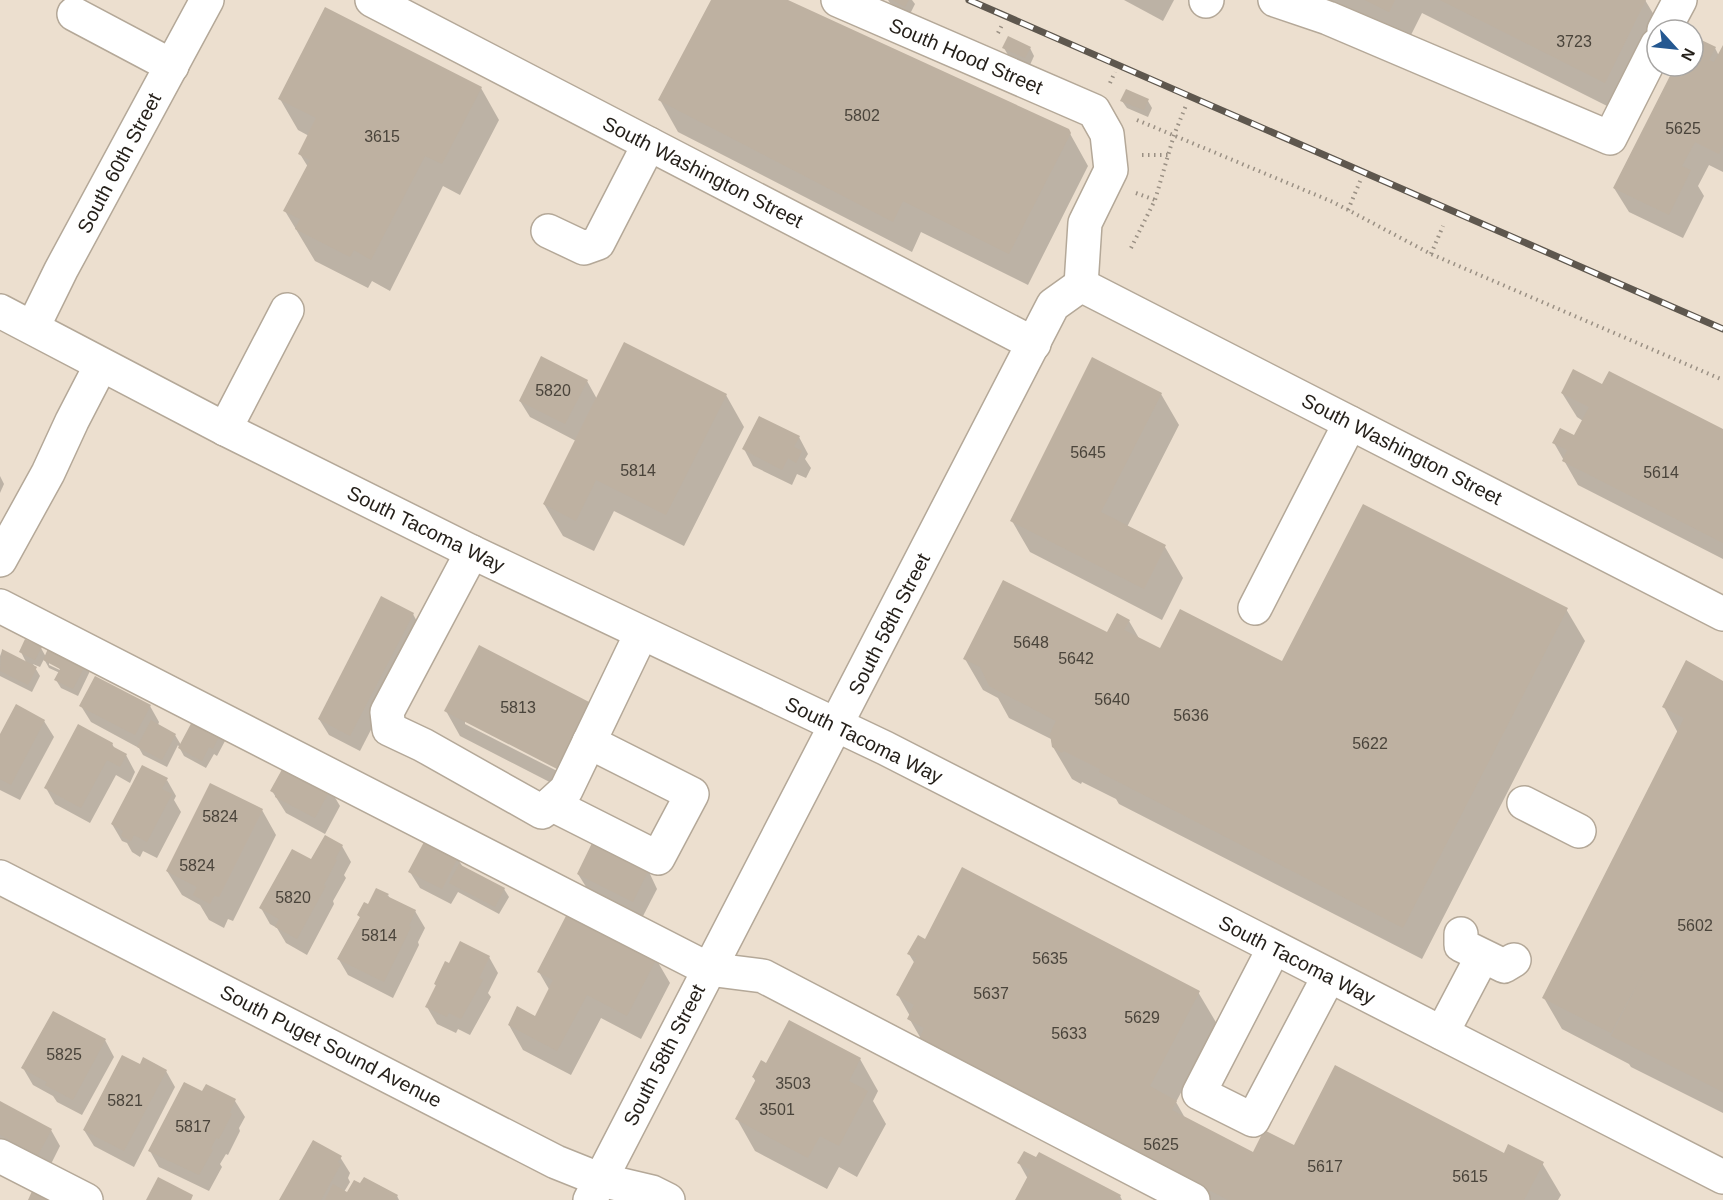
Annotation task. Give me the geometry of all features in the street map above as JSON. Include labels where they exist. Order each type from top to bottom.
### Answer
[{"type":"street","name":"South 60th Street","points":[[33,327],[61,270],[207,0]]},
{"type":"street","name":"South Washington Street","points":[[372,0],[1034,344]]},
{"type":"street","name":"South Hood Street","points":[[838,0],[1094,111],[1107,134],[1111,170],[1085,224],[1081,285]]},
{"type":"street","points":[[1275,0],[1328,18],[1610,138],[1645,69]]},
{"type":"street","points":[[1670,18],[1680,0]]},
{"type":"street","points":[[74,14],[172,66]]},
{"type":"street","points":[[548,231],[584,248],[598,243],[649,144]]},
{"type":"street","name":"South Washington Street","points":[[1081,285],[1723,614]]},
{"type":"street","name":"South 58th Street","points":[[595,1190],[1053,305],[1081,285]]},
{"type":"street","points":[[225,429],[287,310]]},
{"type":"street","name":"South Tacoma Way","points":[[0,311],[225,429],[472,552],[885,748],[1723,1178]]},
{"type":"street","points":[[0,561],[48,473],[101,365]]},
{"type":"street","points":[[1255,608],[1350,423]]},
{"type":"street","points":[[472,552],[387,712],[389,729],[423,745],[542,812],[566,790],[641,634]]},
{"type":"street","points":[[0,606],[708,969],[764,976],[1193,1200]]},
{"type":"street","points":[[551,804],[658,858],[692,794],[590,742]]},
{"type":"street","points":[[1524,804],[1579,831]]},
{"type":"street","name":"South Puget Sound Avenue","points":[[0,877],[556,1162],[595,1190],[652,1192],[668,1200]]},
{"type":"street","points":[[1442,1033],[1471,945],[1504,966],[1514,960]]},
{"type":"street","points":[[1274,948],[1199,1093],[1253,1120],[1329,976]]},
{"type":"street","points":[[0,1156],[86,1200]]},
{"type":"path","points":[[1131,248],[1155,200],[1174,135],[1187,103]]},
{"type":"path","points":[[1136,119],[1348,210],[1431,254],[1723,380]]},
{"type":"path","points":[[1154,155],[1168,155]]},
{"type":"path","points":[[1348,210],[1361,179]]},
{"type":"path","points":[[1148,197],[1155,200]]},
{"type":"path","points":[[1431,254],[1443,226]]},
{"type":"building","points":[[711,0],[788,0],[1069,129],[1071,133],[1009,254],[903,201],[893,222],[658,100]]},
{"type":"building","points":[[892,0],[909,0],[905,7]]},
{"type":"building","points":[[1365,0],[1395,0],[1389,12]]},
{"type":"building","points":[[1440,0],[1646,0],[1605,83]]},
{"type":"building","points":[[325,7],[482,87],[442,164],[425,156],[371,260],[354,250],[350,257],[295,229],[300,219],[283,211],[310,160],[298,154],[316,118],[278,99]]},
{"type":"building","points":[[1008,36],[1031,47],[1025,58],[1002,48]]},
{"type":"building","points":[[1705,42],[1716,47],[1709,60],[1714,62],[1723,45],[1723,145],[1719,154],[1695,142],[1682,166],[1691,170],[1669,215],[1613,188],[1669,78],[1705,78]]},
{"type":"building","points":[[1126,89],[1149,99],[1144,110],[1120,101]]},
{"type":"building","points":[[624,342],[727,394],[666,515],[596,480],[576,521],[543,504]]},
{"type":"building","points":[[541,356],[588,380],[565,424],[519,401]]},
{"type":"building","points":[[1092,357],[1162,393],[1101,512],[1166,545],[1144,589],[1010,521]]},
{"type":"building","points":[[1573,369],[1602,384],[1609,371],[1723,429],[1723,543],[1562,461],[1567,450],[1552,443],[1560,428],[1574,435],[1589,407],[1561,393]]},
{"type":"building","points":[[759,416],[800,436],[794,447],[802,451],[796,463],[788,458],[782,470],[742,449]]},
{"type":"building","points":[[1363,504],[1568,608],[1403,928],[1099,772],[1100,769],[1052,747],[1050,734],[1056,721],[989,686],[980,667],[963,659],[1003,580],[1107,632],[1117,613],[1130,620],[1124,630],[1160,648],[1180,609],[1282,661]]},
{"type":"building","points":[[381,596],[414,613],[350,736],[318,719]]},
{"type":"building","points":[[25,639],[42,647],[35,660],[19,652]]},
{"type":"building","points":[[50,644],[87,662],[73,689],[54,680],[60,669],[43,660]]},
{"type":"building","points":[[479,645],[591,703],[557,769],[444,711]]},
{"type":"building","points":[[2,649],[37,667],[28,685],[0,671]]},
{"type":"building","points":[[1686,660],[1723,681],[1723,1092],[1611,1036],[1646,967],[1611,1033],[1542,998],[1684,718],[1662,707]]},
{"type":"building","points":[[95,676],[151,705],[135,735],[79,706]]},
{"type":"building","points":[[16,704],[45,720],[11,785],[0,779],[0,734]]},
{"type":"building","points":[[194,718],[221,732],[213,749],[209,747],[202,761],[178,748]]},
{"type":"building","points":[[151,720],[176,734],[162,760],[137,747]]},
{"type":"building","points":[[78,724],[113,743],[112,746],[127,754],[120,767],[107,760],[81,808],[44,788]]},
{"type":"building","points":[[285,764],[331,788],[315,818],[275,797],[276,794],[270,791]]},
{"type":"building","points":[[142,765],[168,778],[162,789],[172,794],[147,842],[134,835],[131,841],[121,836],[123,831],[111,824]]},
{"type":"building","points":[[210,783],[263,809],[219,897],[214,896],[210,904],[193,895],[197,887],[166,871]]},
{"type":"building","points":[[325,835],[343,845],[324,885],[326,886],[297,939],[275,927],[279,919],[259,908],[292,849],[311,859]]},
{"type":"building","points":[[425,840],[458,857],[442,889],[408,872]]},
{"type":"building","points":[[592,843],[648,871],[633,902],[577,874]]},
{"type":"building","points":[[459,864],[505,888],[495,907],[449,883]]},
{"type":"building","points":[[962,867],[1200,991],[1150,1086],[1177,1101],[1172,1110],[1253,1152],[1264,1130],[1294,1145],[1335,1065],[1504,1153],[1508,1144],[1544,1162],[1524,1200],[1228,1200],[919,1039],[924,1028],[907,1019],[914,1005],[896,995],[916,958],[907,954],[918,935],[925,939]]},
{"type":"building","points":[[376,888],[416,910],[409,926],[411,927],[384,982],[337,959],[360,917],[357,915],[364,902],[368,904]]},
{"type":"building","points":[[568,912],[657,958],[627,1016],[587,995],[557,1051],[508,1025],[517,1006],[535,1016],[553,980],[537,972]]},
{"type":"building","points":[[460,941],[490,956],[479,978],[483,980],[461,1019],[449,1013],[447,1017],[425,1007],[445,961],[449,963]]},
{"type":"building","points":[[53,1011],[106,1039],[73,1100],[45,1085],[47,1082],[21,1068]]},
{"type":"building","points":[[789,1020],[861,1058],[849,1081],[868,1091],[839,1146],[820,1136],[808,1158],[735,1119],[756,1079],[752,1077],[761,1060],[766,1063]]},
{"type":"building","points":[[122,1055],[140,1064],[143,1057],[167,1070],[124,1151],[83,1130]]},
{"type":"building","points":[[184,1082],[202,1091],[206,1084],[236,1099],[230,1112],[232,1114],[219,1139],[216,1138],[211,1148],[213,1150],[199,1175],[148,1151]]},
{"type":"building","points":[[0,1101],[52,1129],[38,1155],[0,1135]]},
{"type":"building","points":[[313,1140],[342,1156],[338,1162],[341,1164],[321,1200],[279,1200]]},
{"type":"building","points":[[1024,1151],[1036,1157],[1039,1152],[1121,1195],[1118,1200],[1015,1200],[1031,1170],[1017,1163]]},
{"type":"building","points":[[158,1177],[193,1195],[191,1200],[146,1200]]},
{"type":"building","points":[[364,1177],[398,1195],[395,1200],[325,1200],[333,1184],[347,1192],[354,1180],[360,1183]]},
{"type":"building","points":[[33,1189],[56,1200],[28,1200]]},
{"type":"railway","points":[[969,0],[1723,329]]}]
